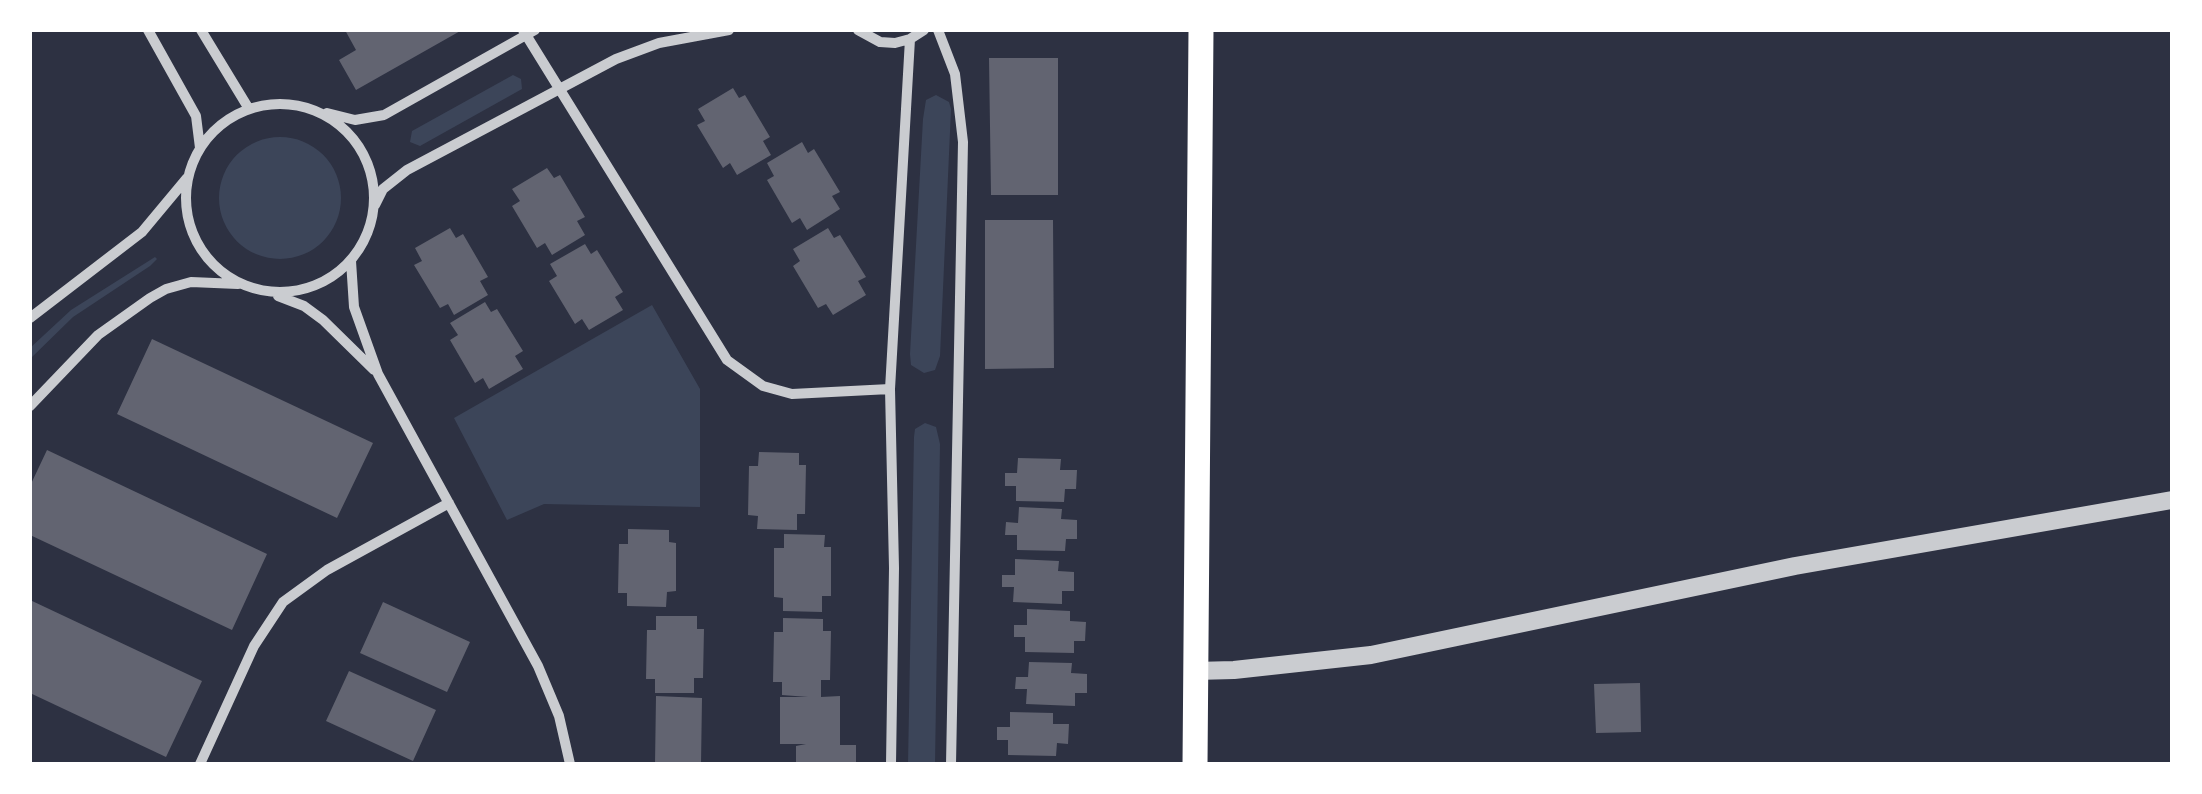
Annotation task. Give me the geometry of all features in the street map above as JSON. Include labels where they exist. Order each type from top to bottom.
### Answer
[{"type":"main road","points":[[1195,764],[1201,30]]},
{"type":"street","points":[[148,30],[196,116],[200,148]]},
{"type":"street","points":[[201,30],[248,108]]},
{"type":"street","points":[[269,292],[299,291],[328,280],[351,261],[367,235],[383,189],[407,170],[616,58],[649,46],[729,30]]},
{"type":"street","points":[[858,30],[880,42],[896,43],[924,30]]},
{"type":"street","points":[[938,30],[955,74],[962,142],[951,764]]},
{"type":"street","points":[[30,318],[142,232],[188,177],[200,148],[221,124],[248,108],[280,103],[355,120],[384,115],[528,32],[708,334],[738,370],[764,386],[792,394],[890,389]]},
{"type":"street","points":[[890,764],[894,568],[890,389],[910,39]]},
{"type":"street","points":[[311,109],[339,124],[359,147],[371,175],[374,206]]},
{"type":"street","points":[[188,177],[186,209],[194,240],[213,266],[240,284]]},
{"type":"street","points":[[351,261],[354,307],[378,374],[538,666],[559,716],[570,764]]},
{"type":"street","points":[[30,406],[98,335],[150,298],[180,284],[206,281],[269,292],[314,313],[378,374]]},
{"type":"street","points":[[1195,671],[1372,655],[1794,566],[2172,500]]},
{"type":"street","points":[[200,764],[254,646],[283,602],[327,570],[449,504]]},
{"type":"shaded area","points":[[513,75],[521,79],[522,89],[420,146],[410,142],[412,131]]},
{"type":"shaded area","points":[[936,95],[949,102],[951,109],[940,356],[935,370],[924,373],[911,365],[910,354],[923,119],[926,100]]},
{"type":"shaded area","points":[[280,137],[303,142],[323,155],[336,175],[341,198],[336,221],[323,241],[303,254],[280,259],[257,254],[237,241],[224,221],[219,198],[224,175],[237,155],[257,142]]},
{"type":"shaded area","points":[[155,257],[150,266],[73,317],[30,359],[30,348],[71,310]]},
{"type":"shaded area","points":[[652,305],[700,389],[700,507],[544,504],[507,520],[454,418]]},
{"type":"shaded area","points":[[925,423],[936,427],[940,444],[935,764],[908,764],[914,437],[915,429]]},
{"type":"building","points":[[345,30],[462,30],[356,90],[339,60],[356,50]]},
{"type":"building","points":[[989,58],[1058,58],[1058,195],[991,195]]},
{"type":"building","points":[[733,88],[739,98],[745,95],[770,137],[763,141],[771,155],[737,175],[730,163],[723,168],[697,125],[705,121],[698,109]]},
{"type":"building","points":[[802,142],[808,153],[814,149],[840,192],[832,196],[840,209],[807,230],[800,218],[792,223],[767,180],[774,176],[767,163]]},
{"type":"building","points":[[547,168],[554,178],[560,175],[585,217],[577,221],[585,235],[552,255],[545,243],[537,248],[512,206],[520,201],[512,189]]},
{"type":"building","points":[[985,220],[1053,220],[1054,368],[985,369]]},
{"type":"building","points":[[450,228],[456,238],[463,234],[488,277],[480,281],[488,295],[454,315],[448,304],[440,308],[414,265],[422,261],[415,248]]},
{"type":"building","points":[[828,228],[834,238],[840,235],[866,277],[858,281],[866,295],[833,315],[826,304],[818,308],[793,266],[800,261],[793,249]]},
{"type":"building","points":[[585,244],[591,254],[597,250],[623,292],[615,297],[623,310],[589,330],[582,319],[575,324],[549,281],[557,276],[550,264]]},
{"type":"building","points":[[485,302],[491,312],[497,309],[523,351],[515,356],[523,369],[489,389],[483,378],[475,383],[450,340],[458,335],[450,323]]},
{"type":"building","points":[[152,339],[373,443],[337,518],[117,414]]},
{"type":"building","points":[[47,450],[267,554],[232,630],[30,535],[30,486]]},
{"type":"building","points":[[759,452],[799,453],[799,465],[806,465],[805,514],[797,514],[797,530],[757,529],[758,516],[748,515],[749,466],[758,466]]},
{"type":"building","points":[[1018,458],[1061,459],[1060,470],[1077,470],[1076,489],[1065,489],[1064,502],[1016,501],[1016,486],[1005,486],[1005,473],[1017,473]]},
{"type":"building","points":[[1019,507],[1062,509],[1061,519],[1077,520],[1077,539],[1066,539],[1065,551],[1017,550],[1017,535],[1005,535],[1006,522],[1018,523]]},
{"type":"building","points":[[628,529],[669,530],[669,542],[676,543],[676,591],[667,592],[666,607],[627,606],[627,593],[618,593],[619,544],[628,544]]},
{"type":"building","points":[[784,534],[825,535],[824,547],[831,547],[831,596],[822,596],[822,612],[783,611],[783,598],[774,597],[774,548],[784,548]]},
{"type":"building","points":[[1015,559],[1059,561],[1058,571],[1074,572],[1074,591],[1062,591],[1062,604],[1013,602],[1014,587],[1002,587],[1002,575],[1015,575]]},
{"type":"building","points":[[30,600],[202,681],[166,757],[30,693]]},
{"type":"building","points":[[383,602],[470,642],[447,692],[360,653]]},
{"type":"building","points":[[1027,609],[1070,611],[1070,621],[1086,622],[1085,641],[1074,641],[1074,653],[1025,652],[1025,637],[1014,637],[1014,625],[1027,625]]},
{"type":"building","points":[[656,616],[697,616],[697,629],[704,629],[703,678],[694,678],[694,693],[655,693],[655,679],[646,679],[647,630],[656,630]]},
{"type":"building","points":[[783,618],[823,619],[823,631],[831,631],[830,680],[821,680],[821,697],[840,696],[840,745],[856,745],[856,764],[796,764],[796,746],[806,744],[780,744],[780,697],[808,697],[782,695],[782,682],[773,682],[774,632],[783,632]]},
{"type":"building","points":[[1029,662],[1072,663],[1071,673],[1087,674],[1087,693],[1075,693],[1075,706],[1026,704],[1027,689],[1015,689],[1016,677],[1028,677]]},
{"type":"building","points":[[349,671],[436,710],[413,761],[326,721]]},
{"type":"building","points":[[1640,683],[1641,732],[1596,733],[1594,684]]},
{"type":"building","points":[[656,696],[702,698],[701,764],[655,764]]},
{"type":"building","points":[[1010,712],[1053,713],[1053,724],[1069,724],[1068,744],[1057,743],[1056,756],[1008,755],[1008,740],[997,740],[997,727],[1010,727]]}]
